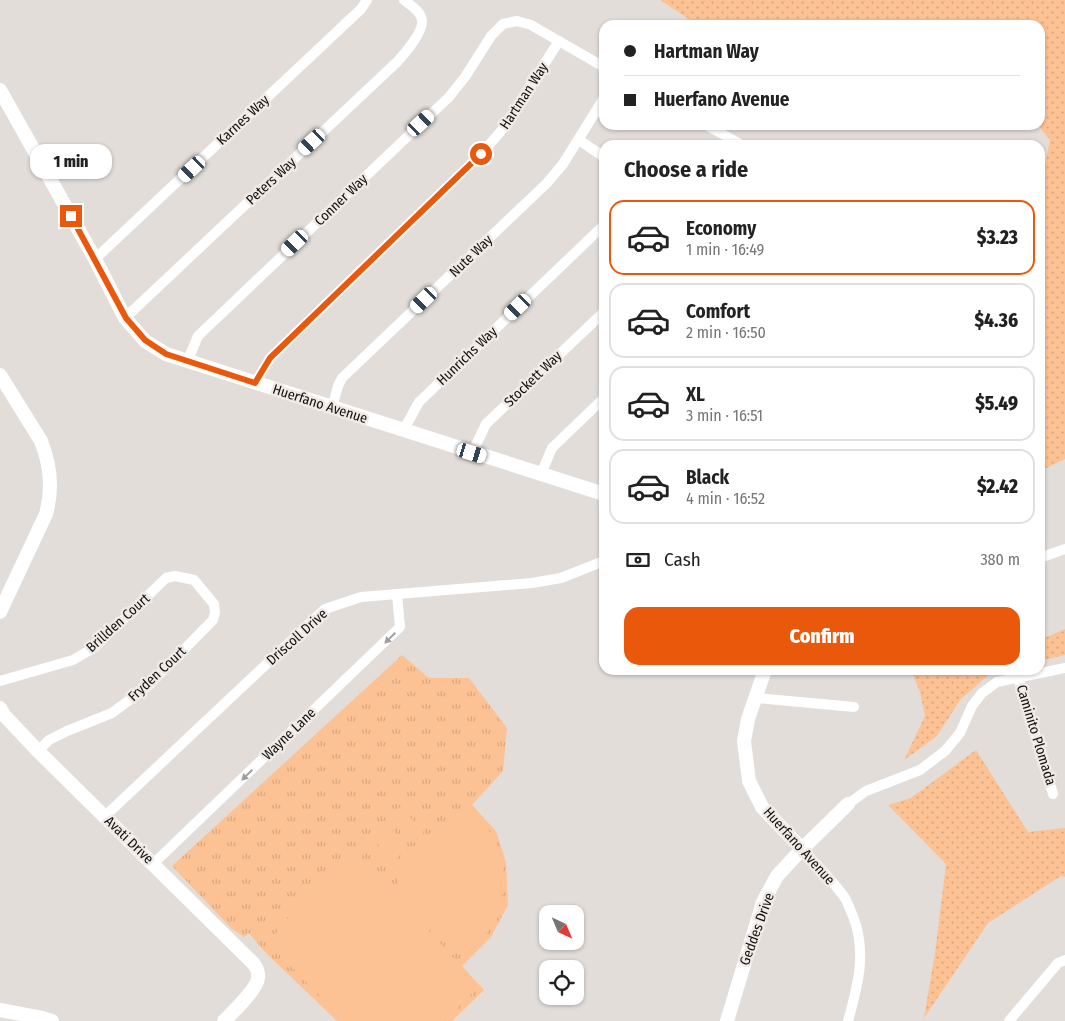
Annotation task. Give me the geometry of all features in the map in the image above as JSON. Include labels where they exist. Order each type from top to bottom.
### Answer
[{"type":"street","name":"Karnes Way","points":[[95,259],[361,9],[367,0]]},
{"type":"street","name":"Peters Way","points":[[126,318],[398,61],[410,46],[423,20],[420,14],[404,0]]},
{"type":"street","name":"Conner Way","points":[[188,360],[198,336],[448,97],[465,77],[491,36],[503,24],[517,21],[531,25],[559,41]]},
{"type":"street","points":[[559,41],[599,64]]},
{"type":"street","name":"Hartman Way","points":[[255,383],[270,358],[474,160],[502,130],[559,41]]},
{"type":"street","name":"Huerfano Avenue","points":[[0,90],[126,318],[145,340],[166,354],[599,492]]},
{"type":"street","name":"Nute Way","points":[[332,408],[342,378],[547,183],[564,164],[599,106]]},
{"type":"street","points":[[715,130],[733,140]]},
{"type":"street","points":[[579,140],[599,154]]},
{"type":"street","name":"Hunrichs Way","points":[[404,431],[419,402],[599,229]]},
{"type":"street","name":"Stockett Way","points":[[472,453],[486,424],[599,317]]},
{"type":"street","points":[[0,375],[46,452],[51,496],[46,514],[0,612]]},
{"type":"street","points":[[541,474],[552,448],[599,403]]},
{"type":"street","points":[[1045,556],[1065,548]]},
{"type":"street","name":"Driscoll Drive","points":[[104,817],[325,610],[360,597],[532,583],[561,578],[599,563]]},
{"type":"street","name":"Brillden Court","points":[[0,681],[73,660],[95,646],[166,578],[175,576],[194,580],[201,588]]},
{"type":"street","name":"Fryden Court","points":[[38,751],[49,740],[112,713],[148,686],[213,620],[215,613],[214,604],[201,588]]},
{"type":"street","name":"Wayne Lane","points":[[153,864],[400,627],[397,594]]},
{"type":"street","points":[[1045,672],[1065,668]]},
{"type":"street","name":"Huerfano Avenue","points":[[764,675],[748,719],[744,741],[749,781],[762,807],[830,878],[846,900],[859,930],[861,958],[857,989],[848,1021]]},
{"type":"street","points":[[848,804],[866,791],[920,770],[946,751],[960,733],[972,706],[982,693],[997,682],[1028,675]]},
{"type":"street","name":"Caminito Plomada","points":[[1018,677],[1053,794]]},
{"type":"street","points":[[756,698],[854,707]]},
{"type":"street","name":"Avati Drive","points":[[0,708],[4,715],[38,751],[253,963],[258,971],[258,980],[252,991],[224,1021]]},
{"type":"street","name":"Geddes Drive","points":[[727,1021],[763,902],[777,876],[848,804]]},
{"type":"street","points":[[1009,1021],[1061,962]]},
{"type":"street","points":[[0,1010],[52,1021]]},
{"type":"green space","points":[[660,0],[1065,0],[1065,459],[1045,469],[1045,166],[1050,140],[1042,130],[1045,130],[1045,20],[690,20]]},
{"type":"green space","points":[[1065,629],[1065,655],[1045,660],[1045,638]]},
{"type":"green space","points":[[402,655],[429,678],[469,678],[507,728],[503,771],[472,805],[496,831],[506,862],[508,905],[491,937],[462,966],[484,990],[452,1021],[337,1021],[264,951],[249,933],[244,937],[232,929],[172,866]]},
{"type":"green space","points":[[913,675],[989,675],[960,700],[937,736],[904,760],[925,716],[920,692]]},
{"type":"green space","points":[[976,750],[1028,832],[1065,828],[1065,877],[1061,876],[988,923],[924,1018],[935,953],[946,864],[888,805],[911,798]]},
{"type":"green space","points":[[468,806],[492,836],[503,869],[503,881],[500,903],[492,924],[479,942],[461,955],[397,888],[398,871]]},
{"type":"green space","points":[[400,807],[424,832],[413,843],[388,818]]},
{"type":"green space","points":[[384,821],[408,847],[394,861],[369,835]]},
{"type":"green space","points":[[359,857],[480,986],[444,1021],[345,1021],[269,944],[334,860]]},
{"type":"route","points":[[71,216],[126,318],[145,340],[166,354],[255,383],[270,358],[481,154]]}]
